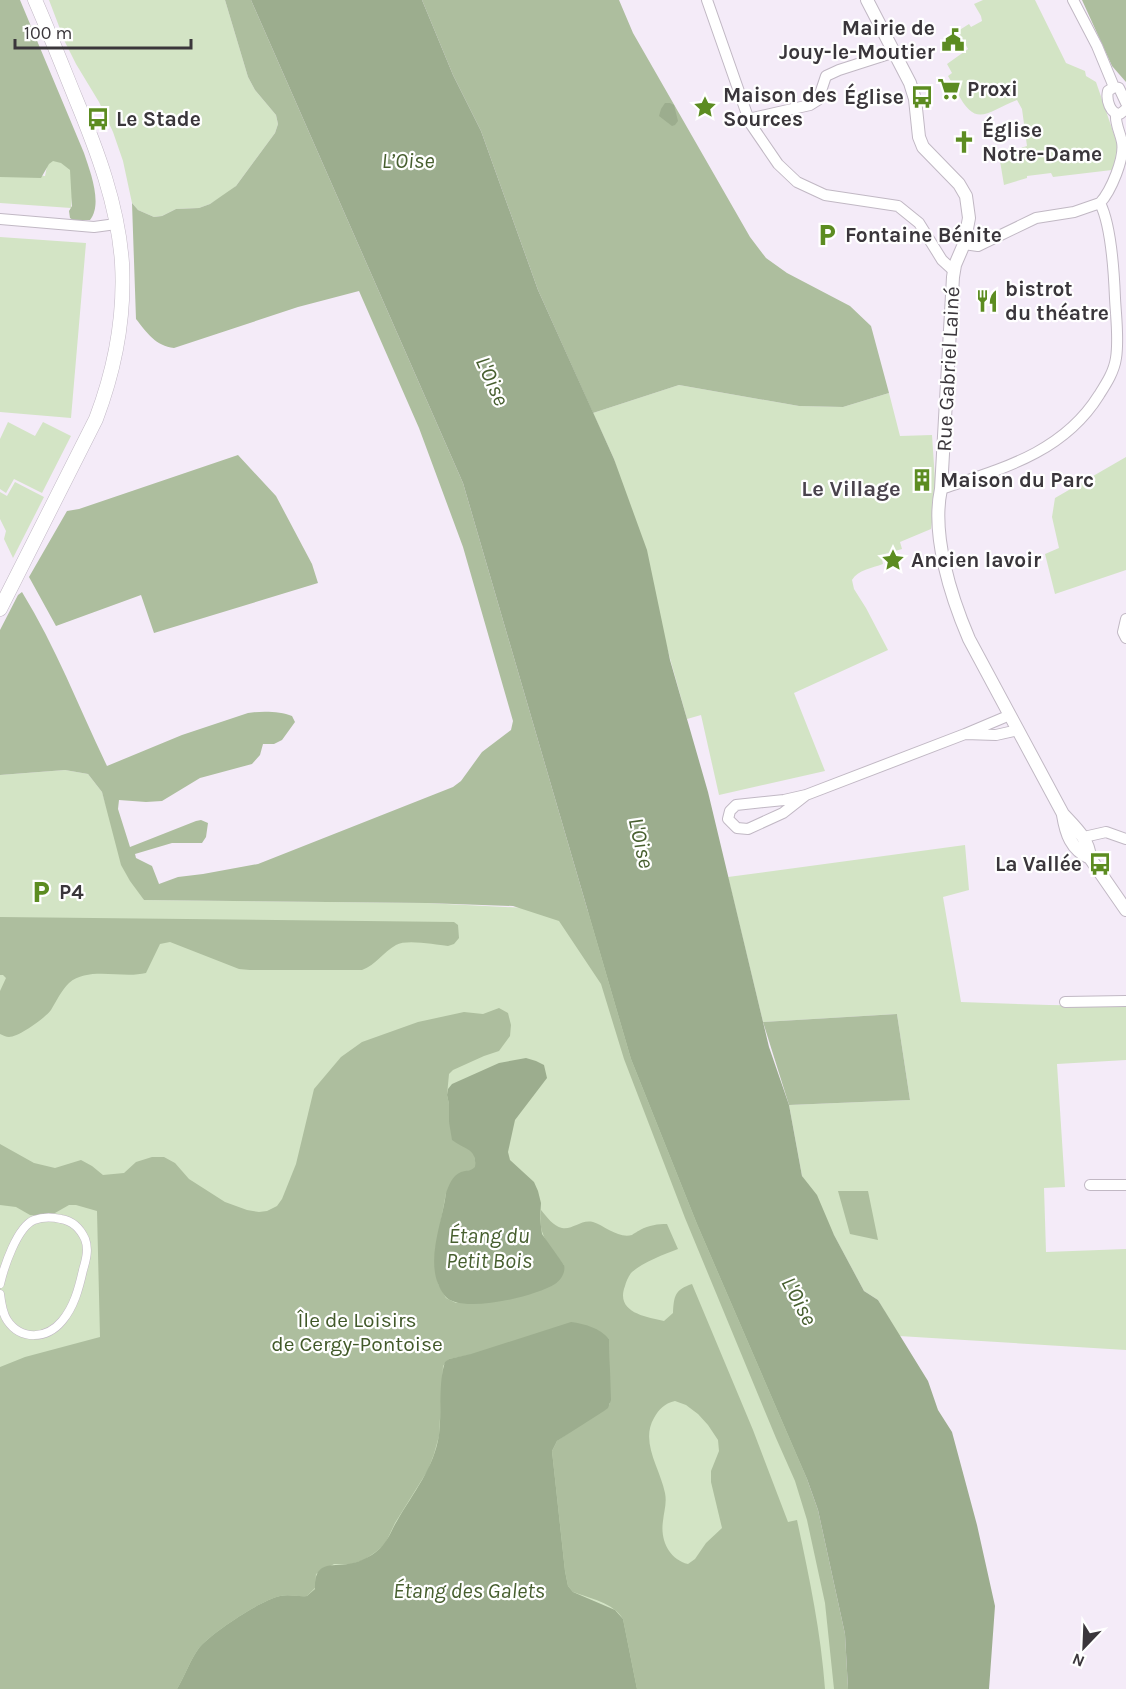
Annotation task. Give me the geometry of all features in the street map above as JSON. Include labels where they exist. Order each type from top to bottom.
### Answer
[{"type":"main road","points":[[0,609],[88,436],[105,392],[119,335],[122,306],[122,264],[116,224],[100,160],[35,0]]},
{"type":"street","points":[[707,0],[748,119],[778,164],[797,182],[825,195],[897,206],[908,212],[919,223],[942,260],[954,271]]},
{"type":"street","name":"Rue Gabriel Lainé","points":[[867,0],[910,83],[915,99],[919,137],[923,147],[959,184],[966,196],[969,218],[964,244],[954,271],[938,508],[943,556],[958,611],[969,639],[1063,814],[1084,837],[1090,858],[1126,910]]},
{"type":"street","points":[[964,244],[978,246],[1036,218],[1074,212],[1100,203],[1108,195],[1122,153],[1121,138],[1115,121],[1124,110],[1121,90],[1114,87],[1073,0]]},
{"type":"street","points":[[748,119],[810,105],[818,100],[826,76],[895,52]]},
{"type":"street","points":[[1114,87],[1107,94],[1112,110],[1124,110]]},
{"type":"street","points":[[941,489],[1015,464],[1052,444],[1081,420],[1105,386],[1114,364],[1117,337],[1113,271],[1106,214],[1100,203]]},
{"type":"street","points":[[0,219],[94,227],[116,224]]},
{"type":"street","points":[[1126,619],[1123,632],[1126,638]]},
{"type":"street","points":[[806,795],[787,812],[748,828],[737,828],[728,819],[730,811],[736,805],[784,800],[806,795],[1010,715]]},
{"type":"street","points":[[965,734],[996,735],[1018,730]]},
{"type":"street","name":"Rue Gabriel Lainé","points":[[1063,814],[1068,837],[1075,848],[1090,858]]},
{"type":"street","points":[[1084,837],[1106,832],[1126,839]]},
{"type":"street","points":[[1065,1002],[1126,1001]]},
{"type":"street","points":[[1090,1185],[1126,1185]]},
{"type":"street","points":[[0,1284],[16,1240],[21,1231],[32,1221],[57,1218],[66,1220],[79,1228],[86,1243],[86,1258],[75,1298],[66,1316],[57,1326],[47,1334],[35,1336],[19,1332],[6,1318],[0,1294]]},
{"type":"green space","points":[[0,0],[20,0],[84,153],[95,197],[94,213],[90,220],[70,218],[69,211],[72,206],[70,170],[61,163],[53,161],[49,164],[41,178],[0,177]]},
{"type":"green space","points":[[49,0],[225,0],[248,77],[255,90],[276,115],[278,124],[275,133],[236,186],[210,204],[199,208],[176,209],[154,217],[138,210],[132,203],[123,161],[113,132],[65,42]]},
{"type":"green space","points":[[225,0],[251,0],[463,483],[631,1059],[697,1224],[807,1479],[818,1510],[845,1634],[848,1689],[834,1689],[825,1603],[807,1520],[795,1481],[685,1218],[624,1059],[601,984],[559,921],[513,906],[144,900],[121,865],[102,792],[88,774],[65,770],[0,775],[0,630],[18,595],[22,592],[56,656],[107,766],[182,735],[248,713],[282,713],[292,716],[295,722],[282,740],[274,744],[263,744],[260,755],[252,764],[200,778],[162,801],[119,800],[118,809],[130,847],[196,821],[201,820],[208,823],[206,837],[202,843],[172,843],[135,854],[136,858],[152,866],[159,884],[178,877],[258,864],[453,787],[461,781],[482,752],[511,730],[513,721],[463,547],[419,428],[359,291],[298,307],[174,348],[157,342],[136,319],[132,203],[138,210],[154,217],[176,209],[199,208],[210,204],[236,186],[275,133],[278,124],[276,115],[255,90],[248,77]]},
{"type":"green space","points":[[422,0],[619,0],[633,33],[750,237],[766,258],[787,273],[850,306],[871,326],[889,393],[843,407],[799,406],[679,385],[593,413],[538,290],[481,131],[453,75]]},
{"type":"green space","points":[[983,0],[1035,0],[1066,63],[1085,71],[1086,76],[1096,82],[1118,146],[1117,159],[1112,170],[1053,177],[1051,173],[1027,176],[1027,178],[1004,185],[999,155],[1027,146],[1022,109],[1017,100],[989,112],[976,114],[970,111],[964,103],[957,92],[959,89],[948,76],[952,73],[947,64],[968,49],[958,31],[969,24],[971,27],[982,21],[974,4]]},
{"type":"green space","points":[[1082,0],[1126,0],[1126,82],[1112,66]]},
{"type":"green space","points":[[76,155],[71,208],[0,203],[0,172],[45,176],[49,156]]},
{"type":"green space","points":[[0,237],[86,243],[71,418],[0,412]]},
{"type":"green space","points":[[679,385],[799,406],[843,407],[889,393],[900,436],[932,435],[936,495],[931,529],[900,542],[902,549],[881,555],[883,564],[862,572],[852,580],[854,589],[888,650],[794,693],[825,771],[719,795],[701,715],[687,719],[614,459],[593,413]]},
{"type":"green space","points":[[8,422],[35,436],[43,422],[71,436],[42,493],[14,479],[6,493],[0,489],[0,439]]},
{"type":"green space","points":[[238,455],[276,496],[312,564],[318,583],[154,633],[141,595],[56,626],[29,577],[67,511],[79,509]]},
{"type":"green space","points":[[1126,457],[1126,570],[1055,594],[1045,554],[1059,548],[1052,517],[1055,498]]},
{"type":"green space","points":[[15,482],[44,497],[13,558],[4,539],[6,531],[0,519],[0,492],[7,496]]},
{"type":"green space","name":"Île de Loisirs de Cergy-Pontoise","points":[[65,770],[88,774],[102,792],[111,822],[144,900],[426,903],[588,911],[807,1479],[848,1689],[0,1689],[0,775]]},
{"type":"green space","points":[[965,845],[969,890],[943,897],[961,1002],[1126,1006],[1126,1060],[1057,1064],[1065,1187],[1044,1188],[1046,1252],[1126,1249],[1126,1350],[899,1336],[878,1300],[864,1291],[802,1176],[789,1105],[910,1100],[897,1014],[763,1022],[728,877]]},
{"type":"green space","points":[[0,917],[454,922],[458,925],[459,938],[454,944],[448,946],[414,942],[401,943],[362,970],[239,969],[170,942],[160,944],[146,973],[96,974],[77,978],[66,986],[51,1010],[43,1018],[25,1031],[9,1037],[0,1034],[0,991],[6,978],[0,975]]},
{"type":"green space","points":[[499,1008],[508,1013],[511,1025],[510,1036],[499,1051],[453,1070],[449,1074],[447,1095],[449,1122],[474,1154],[476,1167],[472,1171],[466,1171],[446,1193],[435,1252],[438,1284],[446,1298],[456,1303],[564,1265],[543,1234],[541,1210],[553,1223],[562,1228],[589,1221],[627,1236],[650,1226],[667,1224],[678,1249],[635,1269],[627,1279],[623,1295],[624,1302],[634,1312],[664,1321],[673,1313],[674,1302],[679,1291],[692,1284],[753,1430],[788,1522],[797,1520],[818,1625],[825,1689],[637,1689],[623,1619],[619,1613],[607,1605],[573,1592],[568,1586],[552,1451],[557,1441],[610,1404],[609,1339],[597,1330],[449,1359],[443,1366],[439,1436],[434,1454],[428,1470],[395,1523],[385,1544],[364,1560],[351,1564],[334,1564],[316,1574],[315,1588],[307,1596],[283,1595],[272,1599],[249,1610],[225,1626],[199,1648],[177,1689],[0,1689],[0,1367],[25,1357],[100,1337],[97,1211],[69,1205],[55,1213],[40,1216],[30,1215],[16,1207],[0,1205],[0,1144],[34,1163],[55,1168],[81,1160],[103,1175],[124,1173],[136,1162],[152,1157],[164,1157],[175,1163],[189,1179],[225,1202],[247,1210],[267,1211],[277,1206],[282,1199],[296,1164],[314,1089],[341,1057],[362,1042],[418,1022],[464,1012],[483,1014]],"holes":[[[675,1401],[686,1405],[698,1414],[718,1440],[719,1451],[711,1471],[711,1482],[722,1528],[688,1564],[676,1558],[665,1542],[662,1528],[666,1504],[665,1493],[652,1455],[649,1436],[654,1418],[663,1407]]]},
{"type":"green space","points":[[897,1014],[910,1100],[789,1105],[763,1022]]},
{"type":"green space","points":[[838,1191],[868,1191],[878,1240],[850,1234]]},
{"type":"water","name":"L’Oise","points":[[251,0],[422,0],[453,75],[481,131],[538,290],[614,459],[647,550],[670,660],[708,792],[769,1047],[789,1105],[802,1176],[817,1195],[834,1235],[864,1291],[878,1300],[928,1381],[938,1410],[952,1432],[977,1525],[995,1606],[989,1689],[848,1689],[845,1634],[818,1510],[807,1479],[697,1224],[631,1059],[463,483]]},
{"type":"water","points":[[665,103],[674,105],[678,121],[675,125],[672,126],[659,116]]},
{"type":"water","name":"Étang du Petit Bois","points":[[526,1058],[544,1065],[547,1078],[515,1120],[508,1152],[510,1160],[534,1182],[541,1203],[542,1234],[564,1265],[564,1273],[555,1284],[532,1294],[482,1304],[453,1301],[445,1296],[438,1285],[434,1259],[435,1246],[450,1184],[458,1174],[475,1167],[475,1161],[469,1150],[452,1140],[448,1089],[452,1084],[499,1063]]},
{"type":"water","name":"Étang des Galets","points":[[571,1322],[592,1327],[609,1339],[611,1400],[608,1408],[557,1441],[552,1451],[565,1571],[568,1586],[573,1592],[615,1610],[623,1619],[637,1689],[177,1689],[199,1648],[225,1626],[249,1610],[272,1599],[284,1595],[307,1596],[315,1589],[318,1573],[322,1568],[363,1560],[383,1545],[433,1458],[439,1435],[445,1362]]},
{"type":"place","name":"Mairie de Jouy-le-Moutier","points":[[953,40]]},
{"type":"place","name":"Proxi","points":[[949,89]]},
{"type":"place","name":"Église","points":[[922,97]]},
{"type":"place","name":"Maison des Sources","points":[[705,107]]},
{"type":"place","name":"Le Stade","points":[[98,119]]},
{"type":"place","name":"Église Notre-Dame","points":[[964,142]]},
{"type":"place","name":"Fontaine Bénite","points":[[827,235]]},
{"type":"place","name":"bistrot du théatre","points":[[987,301]]},
{"type":"place","name":"Maison du Parc","points":[[922,480]]},
{"type":"place","name":"Ancien lavoir","points":[[893,560]]},
{"type":"place","name":"La Vallée","points":[[1100,864]]},
{"type":"place","name":"P4","points":[[41,892]]},
{"type":"district","name":"Le Village","points":[[851,489]]},
{"type":"water label","name":"L'Oise","points":[[492,381]]},
{"type":"water label","name":"L'Oise","points":[[641,843]]},
{"type":"water label","name":"L'Oise","points":[[799,1301]]}]
